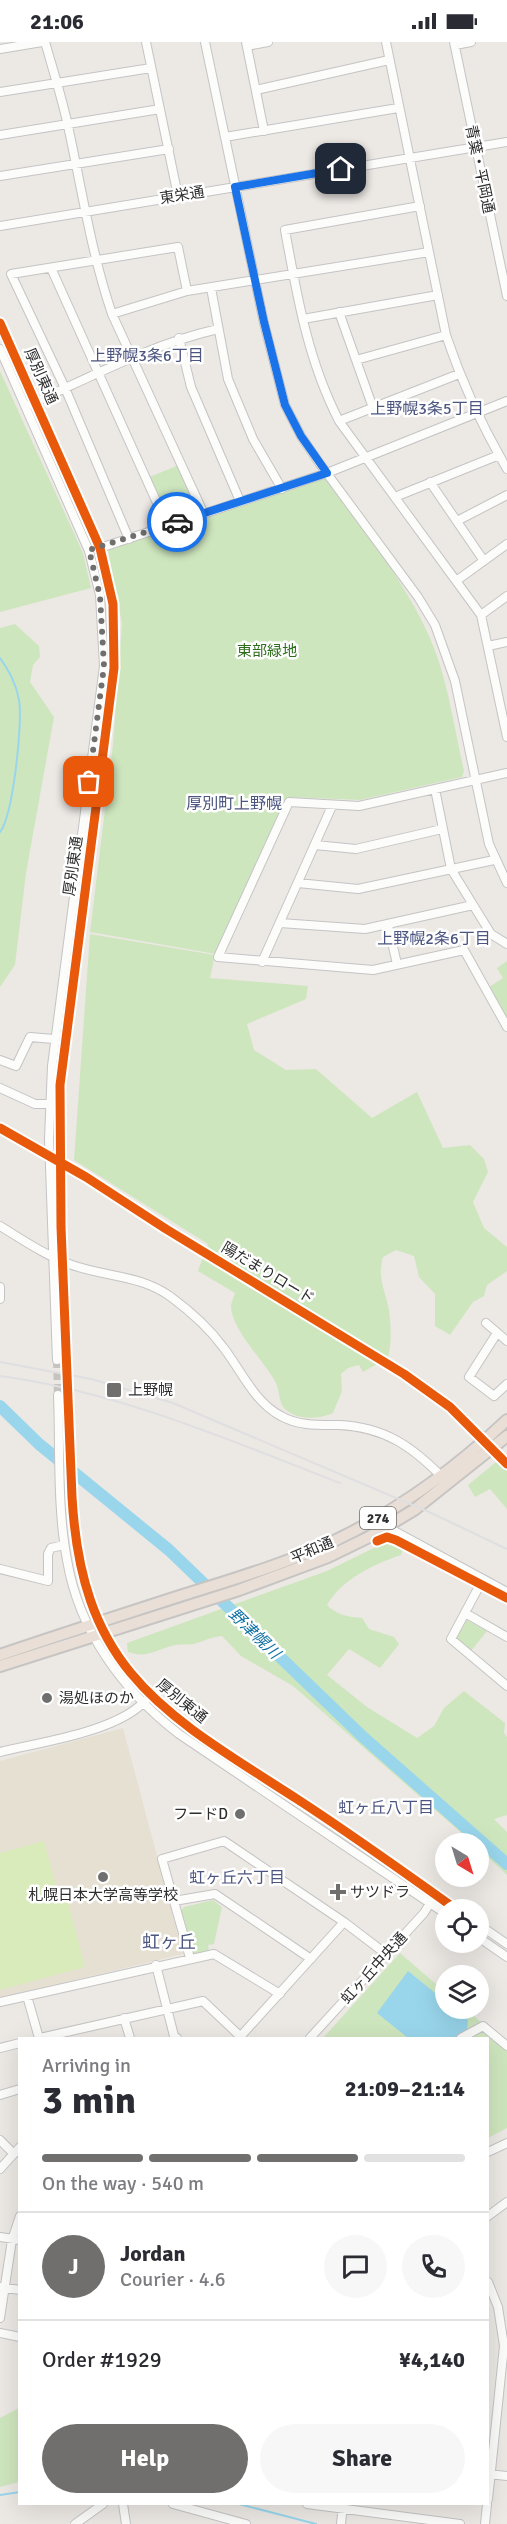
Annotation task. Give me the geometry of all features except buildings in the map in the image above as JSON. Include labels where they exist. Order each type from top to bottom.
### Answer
[{"type":"highway","name":"平和通","points":[[94,1624],[304,1554],[374,1520],[446,1480],[507,1420]]},
{"type":"highway","name":"平和通","points":[[99,1635],[239,1590],[328,1557],[386,1527],[507,1436]]},
{"type":"highway","name":"274","points":[[0,1655],[94,1624]]},
{"type":"highway","name":"274","points":[[0,1666],[99,1635]]},
{"type":"street","points":[[0,49],[44,42],[68,124],[94,261],[112,314],[203,512]]},
{"type":"street","points":[[146,42],[178,196]]},
{"type":"street","points":[[205,42],[255,282],[285,405],[301,436],[435,625],[455,681],[494,860],[507,883]]},
{"type":"street","points":[[264,131],[246,44],[268,42]]},
{"type":"street","points":[[386,42],[446,335],[459,374],[477,415],[507,469]]},
{"type":"street","points":[[454,44],[471,42]]},
{"type":"street","name":"青葉・平岡通","points":[[454,44],[507,296]]},
{"type":"street","points":[[256,90],[389,60]]},
{"type":"street","points":[[0,92],[151,68]]},
{"type":"street","points":[[225,137],[398,108]]},
{"type":"street","points":[[0,135],[160,109]]},
{"type":"street","name":"東栄通","points":[[0,226],[507,142]]},
{"type":"street","points":[[0,176],[169,149]]},
{"type":"street","points":[[420,206],[285,230],[293,276],[316,373],[339,421],[481,615],[506,732]]},
{"type":"street","points":[[129,539],[65,388],[11,274],[178,247],[188,291]]},
{"type":"street","points":[[112,314],[188,291],[293,276],[429,252]]},
{"type":"street","points":[[51,268],[167,525]]},
{"type":"street","points":[[211,288],[228,379],[241,414],[282,489]]},
{"type":"street","points":[[303,319],[438,295]]},
{"type":"street","points":[[339,312],[373,408]]},
{"type":"street","name":"厚別東通","points":[[0,323],[100,548],[113,604],[114,669],[60,1085],[67,1363]]},
{"type":"street","points":[[26,406],[132,356],[179,338],[219,329]]},
{"type":"street","points":[[356,360],[446,335]]},
{"type":"street","points":[[179,338],[191,387],[240,501]]},
{"type":"street","name":"厚別東通","points":[[0,349],[89,550],[100,596],[104,666],[54,1039],[49,1104],[57,1360]]},
{"type":"street","points":[[339,421],[459,374]]},
{"type":"street","points":[[89,550],[129,539],[203,512],[327,473],[477,415],[507,401]]},
{"type":"street","points":[[394,497],[499,455]]},
{"type":"street","points":[[430,482],[484,561]]},
{"type":"street","points":[[457,521],[507,495]]},
{"type":"street","points":[[456,581],[507,544]]},
{"type":"street","points":[[481,615],[507,596]]},
{"type":"street","points":[[488,646],[507,642]]},
{"type":"street","points":[[496,687],[507,685]]},
{"type":"street","points":[[507,773],[358,806],[289,802],[218,957],[373,970],[464,950],[507,1026]]},
{"type":"street","points":[[435,789],[451,869],[491,934],[507,944]]},
{"type":"street","points":[[262,962],[332,806]]},
{"type":"street","points":[[315,845],[356,849],[442,829]]},
{"type":"street","points":[[298,883],[358,889],[494,860]]},
{"type":"street","points":[[280,923],[365,929],[473,905]]},
{"type":"street","points":[[388,925],[397,964]]},
{"type":"street","points":[[0,1060],[15,1066],[30,1037],[54,1039]]},
{"type":"street","points":[[0,1088],[35,1104],[49,1104]]},
{"type":"street","points":[[0,1226],[54,1258],[142,1281],[170,1296],[211,1332],[259,1397],[278,1415],[296,1422],[368,1428],[390,1435],[418,1453],[446,1480]]},
{"type":"street","points":[[0,1287],[0,1299]]},
{"type":"street","points":[[486,1323],[507,1341]]},
{"type":"street","points":[[497,1333],[469,1377],[494,1396],[507,1384]]},
{"type":"street","name":"厚別東通","points":[[58,1395],[64,1545],[72,1583],[121,1678],[142,1704],[179,1734],[435,1906]]},
{"type":"street","name":"厚別東通","points":[[68,1397],[72,1497],[78,1563],[94,1624]]},
{"type":"street","points":[[374,1520],[507,1592]]},
{"type":"street","points":[[0,1569],[48,1581],[48,1554],[51,1548],[64,1545]]},
{"type":"street","points":[[483,1578],[452,1639],[507,1686]]},
{"type":"street","points":[[465,1613],[507,1638]]},
{"type":"street","name":"厚別東通","points":[[99,1635],[150,1696],[175,1718],[312,1809],[441,1899]]},
{"type":"street","points":[[0,1752],[110,1724],[131,1714],[150,1696]]},
{"type":"street","points":[[222,1763],[228,1755]]},
{"type":"street","points":[[190,1958],[162,1859],[224,1841],[344,1922],[386,1954]]},
{"type":"street","points":[[174,1901],[215,1894],[311,1959]]},
{"type":"street","name":"虹ヶ丘中央通","points":[[311,2037],[386,1954],[435,1895]]},
{"type":"street","points":[[242,2037],[344,1922]]},
{"type":"street","points":[[489,1932],[507,1944]]},
{"type":"street","points":[[489,1945],[507,1957]]},
{"type":"street","points":[[0,2002],[156,1965],[214,1954],[280,1994]]},
{"type":"street","points":[[156,1965],[176,2037]]},
{"type":"street","points":[[27,1996],[39,2037]]},
{"type":"street","points":[[44,2037],[203,2001],[240,2037]]},
{"type":"street","points":[[124,2018],[130,2037]]},
{"type":"street","points":[[463,2037],[483,2026],[507,2046]]},
{"type":"street","points":[[81,2029],[83,2037]]},
{"type":"street","points":[[0,2048],[18,2044]]},
{"type":"street","points":[[0,2095],[18,2090]]},
{"type":"street","points":[[0,2140],[17,2151],[0,2169]]},
{"type":"street","points":[[489,2152],[507,2143]]},
{"type":"street","points":[[489,2215],[506,2206]]},
{"type":"street","points":[[0,2237],[16,2240],[2,2287],[0,2318]]},
{"type":"street","points":[[489,2284],[498,2307],[504,2346],[489,2474],[507,2476]]},
{"type":"street","points":[[2,2287],[18,2290]]},
{"type":"street","points":[[0,2333],[18,2337]]},
{"type":"street","points":[[75,2524],[103,2505]]},
{"type":"street","points":[[123,2505],[126,2524]]},
{"type":"street","points":[[177,2505],[246,2524]]},
{"type":"street","points":[[325,2505],[460,2524]]},
{"type":"street","points":[[484,2524],[487,2505]]},
{"type":"street","points":[[341,2522],[343,2506]]},
{"type":"shaded area","points":[[123,1728],[183,1954],[0,1998],[0,1761]]},
{"type":"green space","points":[[0,371],[83,553],[91,588],[0,612]]},
{"type":"green space","points":[[181,464],[203,512],[167,525],[145,479]]},
{"type":"green space","name":"東部緑地","points":[[327,477],[396,576],[430,638],[442,670],[450,704],[464,771],[462,777],[360,800],[288,797],[216,954],[90,932],[113,744],[122,624],[108,550],[206,514]]},
{"type":"green space","points":[[15,624],[39,646],[40,657],[33,665],[30,682],[54,717],[26,873],[15,965],[0,987],[0,628]]},
{"type":"green space","points":[[90,934],[215,955],[210,978],[308,986],[306,999],[247,1024],[254,1050],[286,1070],[316,1069],[372,1118],[417,1092],[443,1148],[470,1145],[484,1159],[488,1172],[473,1202],[484,1228],[507,1247],[507,1271],[487,1285],[484,1296],[473,1302],[450,1335],[435,1326],[435,1294],[419,1277],[414,1256],[396,1250],[383,1257],[381,1265],[382,1284],[390,1322],[391,1340],[388,1358],[363,1372],[359,1365],[348,1368],[341,1374],[342,1391],[333,1413],[309,1418],[296,1416],[285,1409],[281,1403],[276,1383],[236,1325],[231,1306],[235,1293],[198,1271],[208,1244],[74,1160]]},
{"type":"green space","points":[[507,961],[507,1020],[489,987],[503,978],[497,968]]},
{"type":"green space","points":[[507,1453],[507,1509],[490,1489],[475,1497],[468,1485]]},
{"type":"green space","points":[[386,1542],[394,1542],[403,1550],[401,1555],[380,1563],[350,1580],[341,1587],[327,1605],[343,1615],[362,1618],[369,1629],[394,1637],[399,1644],[380,1668],[349,1649],[327,1675],[367,1707],[417,1738],[434,1726],[444,1708],[464,1691],[505,1723],[507,1815],[494,1819],[507,1832],[507,1875],[489,1858],[489,1833],[462,1833],[293,1686],[241,1656],[222,1636],[194,1644],[175,1645],[146,1654],[128,1652],[127,1643],[327,1571]]},
{"type":"green space","points":[[465,1619],[487,1631],[471,1651],[455,1638]]},
{"type":"green space","points":[[44,1841],[58,1893],[65,1891],[85,1967],[0,1990],[0,1853]]},
{"type":"green space","points":[[213,1900],[222,1907],[214,1944],[208,1945],[209,1951],[193,1954],[181,1911],[184,1907]]},
{"type":"green space","points":[[400,1953],[435,1983],[435,2019],[478,2019],[495,2033],[492,2037],[507,2050],[507,2128],[489,2137],[489,2037],[324,2037]]},
{"type":"green space","points":[[18,2409],[18,2482],[0,2487],[0,2418]]},
{"type":"water","points":[[408,1971],[435,1993],[435,2019],[468,2020],[467,2031],[456,2037],[407,2037],[377,2013]]},
{"type":"waterway","points":[[0,658],[14,683],[20,711],[13,789],[5,823],[0,832]]},
{"type":"waterway","name":"野津幌川","points":[[0,1406],[39,1444],[169,1550],[363,1737],[507,1864]]},
{"type":"waterway","points":[[0,2495],[18,2492]]},
{"type":"waterway","points":[[243,2505],[316,2524]]},
{"type":"tunnel","points":[[57,1360],[58,1395]]},
{"type":"tunnel","points":[[67,1363],[68,1397]]},
{"type":"railway","points":[[0,1362],[91,1379],[173,1403],[429,1512],[507,1549]]},
{"type":"railway","points":[[0,1376],[88,1393],[173,1419],[340,1483]]},
{"type":"cycle path","points":[[0,323],[100,548],[113,604],[114,668],[60,1085],[61,1227],[72,1497],[79,1557],[92,1606],[112,1647],[138,1681],[169,1711],[206,1740],[337,1826],[442,1899]]},
{"type":"cycle path","name":"陽だまりロード","points":[[0,1128],[86,1177],[166,1229],[404,1374],[450,1407],[507,1464]]},
{"type":"cycle path","points":[[377,1541],[387,1537],[396,1540],[507,1598]]},
{"type":"way so far","points":[[89,782],[104,666],[104,626],[100,596],[89,550],[177,522]]},
{"type":"place","name":"上野幌","points":[[114,1390]]},
{"type":"place","name":"湯処ほのか","points":[[47,1698]]},
{"type":"place","name":"フードD","points":[[240,1814]]},
{"type":"place","name":"札幌日本大学高等学校","points":[[103,1877]]},
{"type":"place","name":"サツドラ","points":[[338,1892]]},
{"type":"district","name":"上野幌3条6丁目","points":[[147,355]]},
{"type":"district","name":"上野幌3条5丁目","points":[[427,408]]},
{"type":"district","name":"厚別町上野幌","points":[[234,803]]},
{"type":"district","name":"上野幌2条6丁目","points":[[434,938]]},
{"type":"district","name":"虹ヶ丘八丁目","points":[[386,1807]]},
{"type":"district","name":"虹ヶ丘六丁目","points":[[237,1877]]},
{"type":"district","name":"虹ヶ丘","points":[[169,1942]]},
{"type":"route","points":[[177,522],[327,473],[301,436],[285,405],[276,375],[235,187],[341,169]]}]
